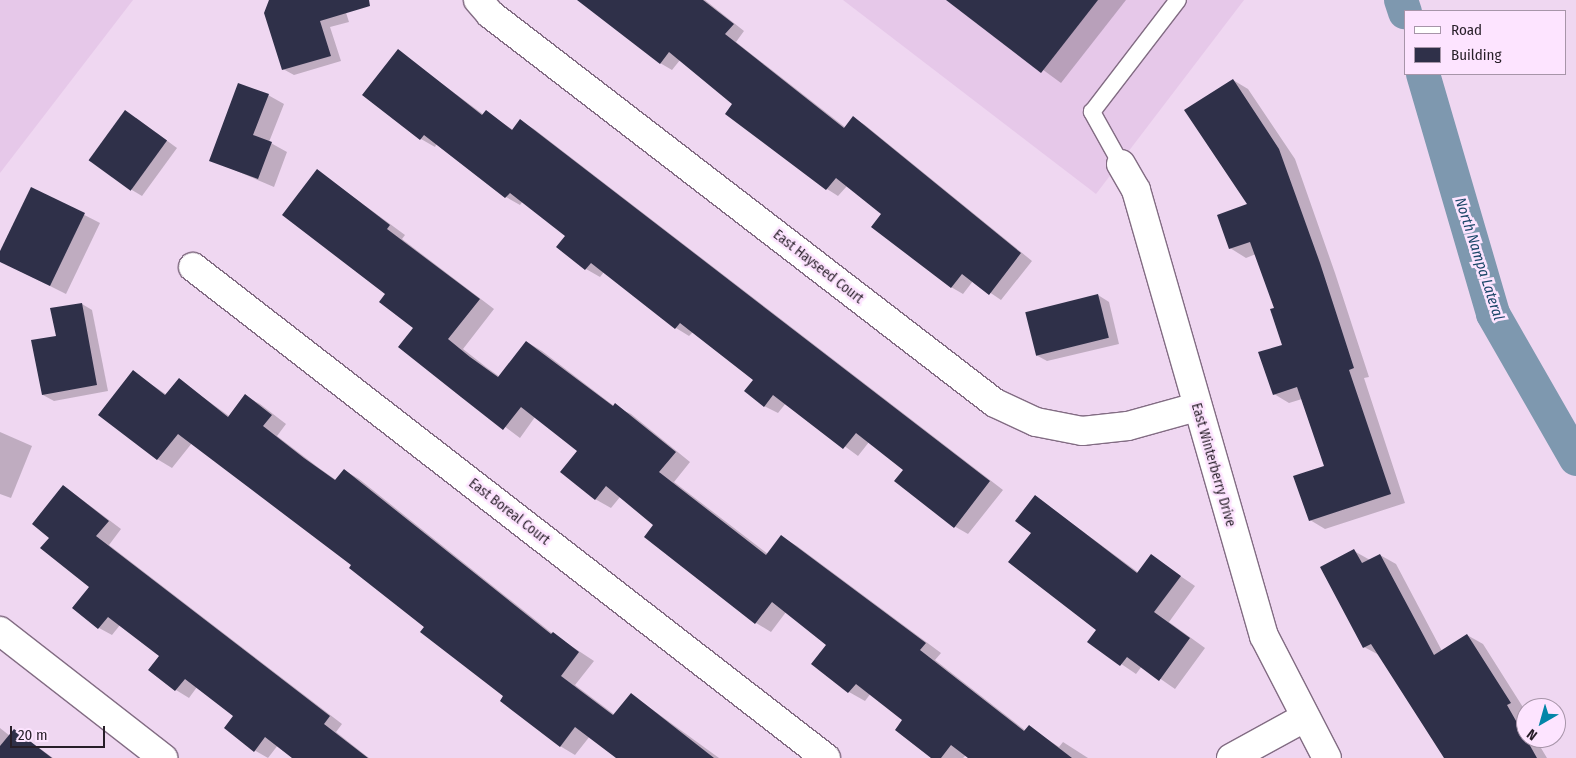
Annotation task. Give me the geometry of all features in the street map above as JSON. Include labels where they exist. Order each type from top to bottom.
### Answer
[{"type":"street","name":"East Hayseed Court","points":[[478,0],[490,14],[995,403],[1036,422],[1082,431],[1128,426],[1196,407]]},
{"type":"street","name":"East Winterberry Drive","points":[[1121,164],[1136,190],[1196,407],[1264,636],[1304,718],[1327,758]]},
{"type":"street","name":"East Boreal Court","points":[[193,267],[826,758]]},
{"type":"street","points":[[0,631],[163,758]]},
{"type":"street","points":[[1231,758],[1304,718]]},
{"type":"lane","points":[[1121,164],[1092,112],[1178,0]]},
{"type":"shaded area","points":[[0,0],[133,0],[0,173]]},
{"type":"shaded area","points":[[843,0],[1244,0],[1096,194]]},
{"type":"building","points":[[269,0],[369,0],[370,6],[320,21],[331,56],[282,70],[264,13]]},
{"type":"building","points":[[577,0],[703,0],[734,24],[725,34],[844,128],[853,116],[1021,253],[989,295],[962,274],[951,288],[871,227],[881,214],[836,178],[826,190],[725,114],[732,104],[669,52],[660,64]]},
{"type":"building","points":[[946,0],[1098,0],[1041,73]]},
{"type":"building","points":[[398,49],[482,115],[486,110],[512,130],[520,119],[990,481],[954,528],[894,481],[903,470],[856,433],[843,449],[773,395],[764,407],[744,391],[753,380],[680,323],[675,329],[591,263],[585,270],[556,247],[565,236],[510,193],[505,198],[424,135],[420,140],[362,95]]},
{"type":"building","points":[[1233,79],[1279,149],[1320,263],[1354,368],[1349,370],[1391,494],[1309,521],[1293,476],[1324,466],[1297,387],[1273,395],[1258,352],[1282,345],[1270,309],[1274,308],[1250,242],[1229,249],[1217,215],[1247,204],[1184,110]]},
{"type":"building","points":[[238,83],[269,94],[253,135],[272,142],[258,179],[209,161]]},
{"type":"building","points":[[125,110],[167,141],[131,191],[89,160]]},
{"type":"building","points":[[317,169],[390,225],[387,229],[480,299],[448,339],[470,357],[498,377],[526,341],[613,406],[615,403],[676,452],[659,472],[766,555],[781,535],[926,643],[920,650],[1024,731],[1029,725],[1072,758],[968,758],[951,745],[941,758],[931,758],[895,730],[902,720],[856,684],[848,693],[811,664],[826,645],[772,602],[755,624],[644,537],[653,525],[606,486],[595,500],[560,472],[577,451],[521,407],[503,430],[398,347],[413,328],[379,302],[385,294],[282,215]]},
{"type":"building","points":[[31,187],[85,213],[50,286],[0,262],[0,251]]},
{"type":"building","points":[[1098,294],[1109,338],[1036,356],[1025,312]]},
{"type":"building","points":[[82,303],[97,385],[42,395],[31,340],[56,336],[50,308]]},
{"type":"building","points":[[133,370],[165,395],[179,378],[228,417],[245,394],[272,415],[263,426],[304,458],[335,480],[344,469],[551,634],[553,632],[579,652],[561,676],[613,715],[631,693],[714,758],[616,758],[575,727],[560,747],[500,701],[503,696],[420,632],[424,627],[349,568],[351,565],[178,434],[157,460],[98,415]]},
{"type":"building","points":[[63,485],[109,521],[96,536],[330,716],[324,724],[368,758],[292,758],[265,737],[254,752],[224,728],[233,716],[185,679],[175,691],[148,670],[159,656],[108,617],[98,629],[72,608],[89,587],[40,548],[49,538],[32,524]]},
{"type":"building","points":[[1035,495],[1137,573],[1151,554],[1181,576],[1154,612],[1190,638],[1159,681],[1127,657],[1120,666],[1087,642],[1096,630],[1008,562],[1031,533],[1015,521]]},
{"type":"building","points":[[1354,549],[1362,563],[1380,554],[1434,655],[1467,634],[1511,703],[1507,705],[1516,721],[1516,748],[1531,748],[1537,758],[1444,758],[1371,644],[1363,648],[1320,567]]},
{"type":"building","points":[[14,729],[52,758],[0,758],[0,746]]},
{"type":"waterway","name":"North Nampa Lateral","points":[[1401,0],[1404,10]]},
{"type":"waterway","name":"North Nampa Lateral","points":[[1423,75],[1493,314],[1576,459]]}]
